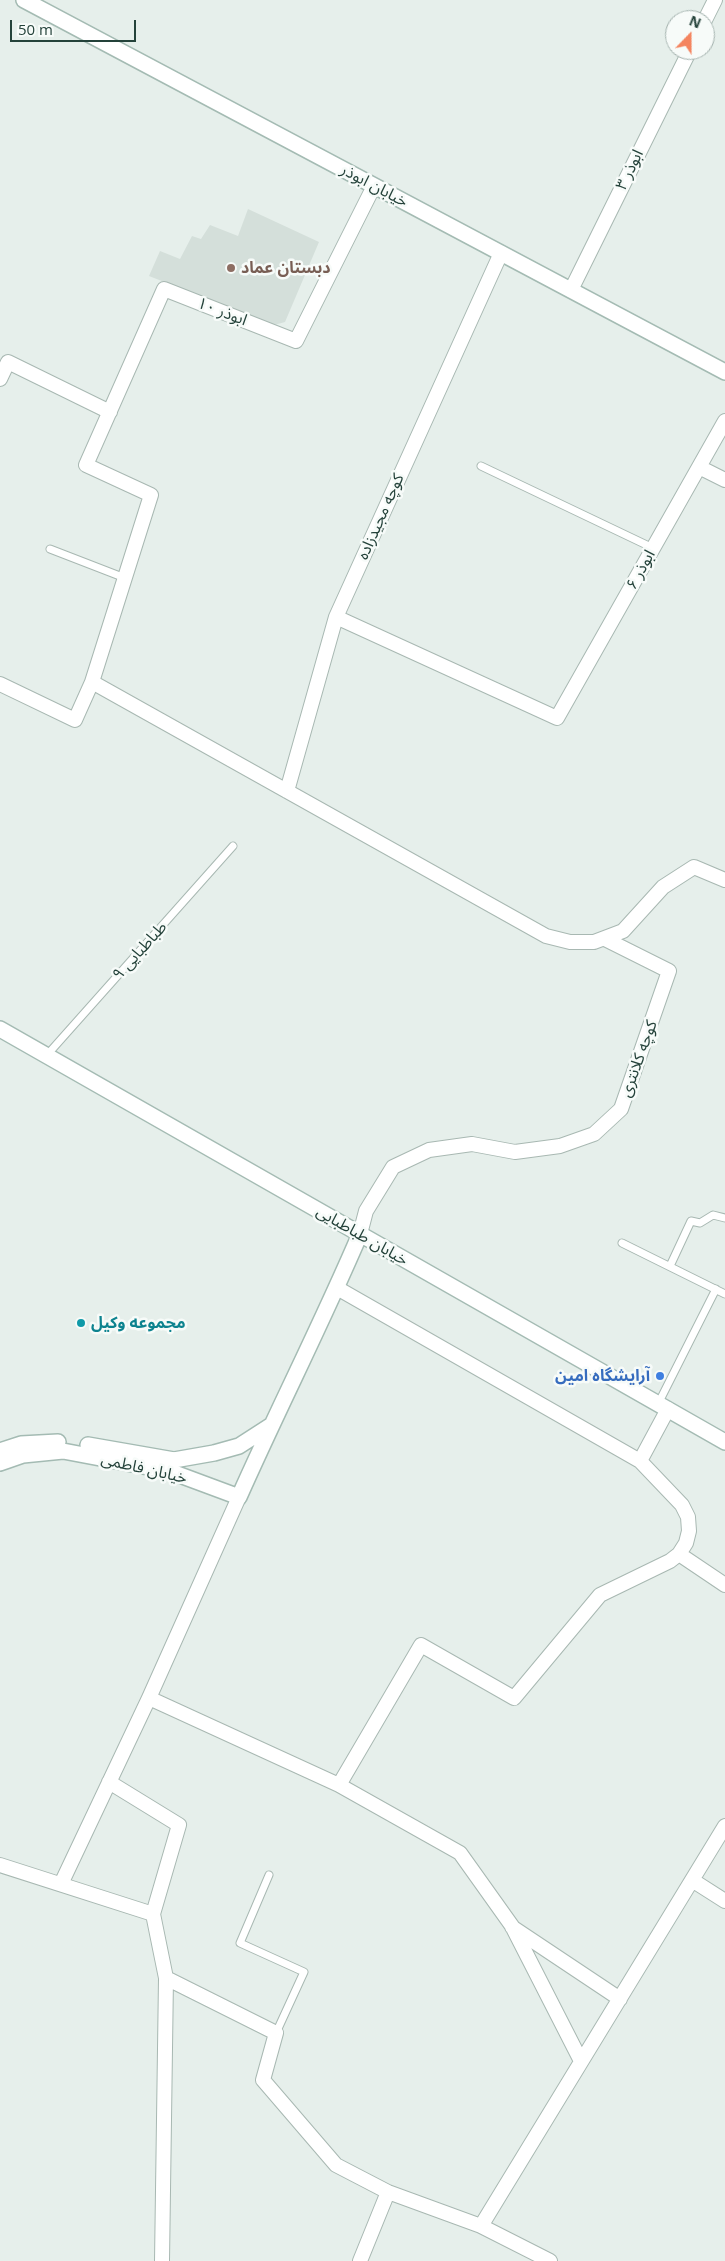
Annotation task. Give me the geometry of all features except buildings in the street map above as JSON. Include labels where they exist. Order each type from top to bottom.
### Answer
[{"type":"street","name":"خیابان ابوذر","points":[[24,0],[725,372]]},
{"type":"street","name":"ابوذر ۳","points":[[571,290],[685,60]]},
{"type":"street","name":"ابوذر ۱۰","points":[[125,578],[152,495],[86,465],[164,289],[296,341],[374,186]]},
{"type":"street","name":"کوچه مجیدزاده","points":[[288,791],[336,617],[500,253]]},
{"type":"street","points":[[0,379],[8,362],[110,412]]},
{"type":"street","name":"ابوذر ۶","points":[[336,617],[557,718],[725,421]]},
{"type":"street","points":[[699,467],[725,480]]},
{"type":"street","points":[[0,684],[75,720],[92,682],[125,578]]},
{"type":"street","points":[[92,682],[546,936],[570,942],[594,942],[623,931],[663,887],[694,867],[725,880]]},
{"type":"street","name":"کوچه کلانتری","points":[[360,1234],[366,1211],[393,1168],[422,1153],[429,1150],[472,1144],[515,1152],[560,1146],[594,1134],[621,1109],[669,971],[605,939]]},
{"type":"street","name":"خیابان طباطبایی","points":[[0,1029],[725,1442]]},
{"type":"street","points":[[61,1884],[149,1698],[270,1426],[337,1288],[360,1234]]},
{"type":"street","points":[[337,1288],[640,1461],[682,1505],[688,1517],[689,1530],[686,1543],[679,1554],[600,1595],[514,1698],[421,1644],[339,1786]]},
{"type":"street","points":[[640,1461],[663,1407]]},
{"type":"street","name":"خیابان فاطمی","points":[[0,1451],[21,1444],[63,1441],[174,1460],[214,1453],[239,1446],[270,1426]]},
{"type":"street","name":"خیابان فاطمی","points":[[0,1463],[23,1455],[63,1451],[169,1472],[239,1497]]},
{"type":"street","points":[[679,1554],[725,1585]]},
{"type":"street","points":[[149,1698],[339,1786],[460,1853],[512,1926],[581,2061]]},
{"type":"street","points":[[109,1782],[179,1825],[153,1914],[166,1978],[162,2261]]},
{"type":"street","points":[[481,2226],[725,1826]]},
{"type":"street","points":[[0,1865],[153,1914]]},
{"type":"street","points":[[692,1880],[725,1901]]},
{"type":"street","points":[[512,1926],[620,1999]]},
{"type":"street","points":[[166,1978],[276,2033],[263,2080],[336,2165],[388,2192],[481,2226],[531,2257],[550,2261]]},
{"type":"street","points":[[360,2261],[388,2192]]},
{"type":"lane","points":[[481,466],[653,548]]},
{"type":"lane","points":[[50,549],[125,578]]},
{"type":"lane","name":"طباطبایی ۹","points":[[47,1056],[233,846]]},
{"type":"lane","points":[[670,1266],[691,1221],[700,1223],[712,1215],[725,1218]]},
{"type":"lane","points":[[622,1243],[725,1294]]},
{"type":"lane","points":[[663,1407],[716,1289]]},
{"type":"lane","points":[[269,1875],[240,1942],[304,1972],[276,2033]]},
{"type":"shaded area","name":"دبستان عماد","points":[[248,209],[319,242],[285,322],[274,325],[149,276],[160,251],[180,259],[192,236],[201,239],[210,225],[238,236]]},
{"type":"place","name":"دبستان عماد","points":[[231,268]]},
{"type":"place","name":"مجموعه وکیل","points":[[81,1323]]},
{"type":"place","name":"آرایشگاه امین","points":[[660,1376]]}]
